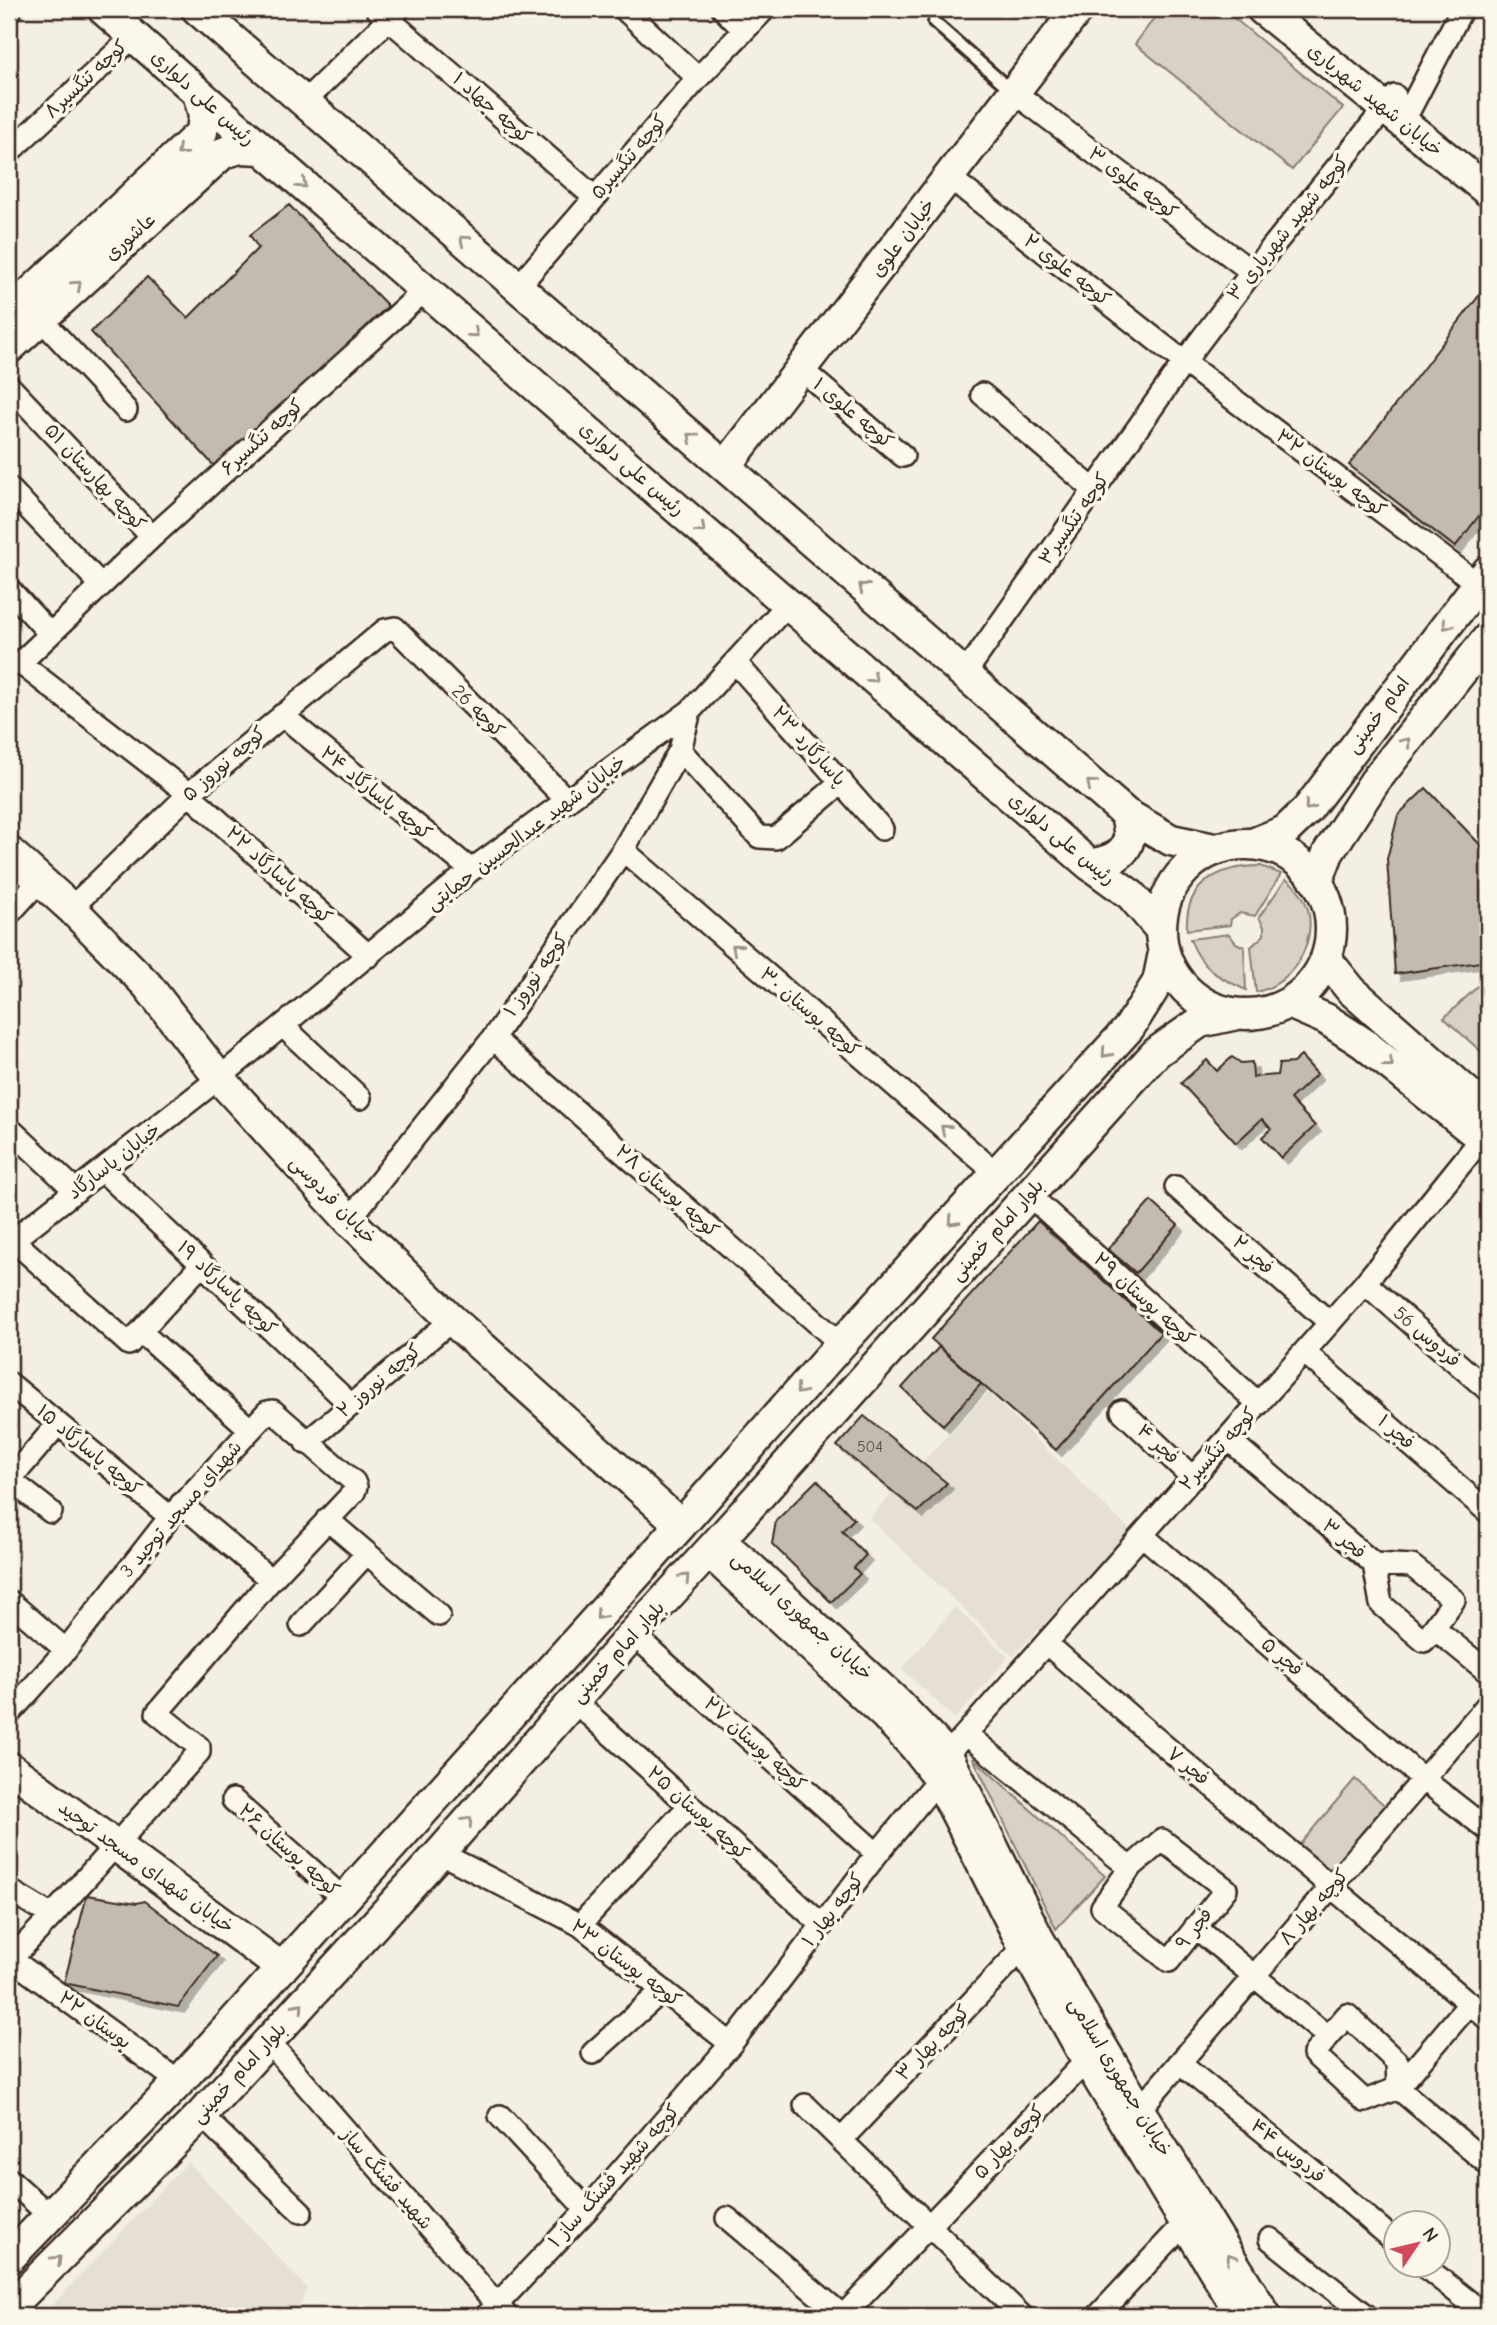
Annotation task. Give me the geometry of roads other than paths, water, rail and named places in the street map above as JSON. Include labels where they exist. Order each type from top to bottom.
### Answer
[{"type":"street","name":"رئیس علی دلواری","points":[[103,9],[1090,865],[1132,895],[1162,941]]},
{"type":"street","points":[[197,9],[1126,814],[1171,839],[1214,849]]},
{"type":"street","points":[[624,9],[698,78]]},
{"type":"street","points":[[723,9],[744,30]]},
{"type":"street","name":"کوچه تنگسیر۵","points":[[518,287],[698,78],[765,9]]},
{"type":"street","name":"خیابان علوی","points":[[726,467],[1078,9]]},
{"type":"street","name":"خیابان شهید شهریاری","points":[[1262,9],[1397,109],[1488,170]]},
{"type":"street","name":"خیابان شهید شهریاری","points":[[1288,9],[1488,191]]},
{"type":"street","name":"کوچه شهید شهریاری ۳","points":[[1184,362],[1252,272],[1397,109],[1462,9]]},
{"type":"street","points":[[304,102],[389,12]]},
{"type":"street","name":"کوچه جهاد ۱","points":[[389,12],[594,197]]},
{"type":"street","name":"کوچه تنگسیر۸","points":[[9,152],[134,36]]},
{"type":"street","name":"عاشوری","points":[[9,313],[202,132],[204,115],[198,93]]},
{"type":"street","name":"کوچه علوی ۳","points":[[1015,93],[1252,272]]},
{"type":"street","name":"عاشوری","points":[[9,348],[223,153],[240,148],[262,149]]},
{"type":"street","name":"کوچه علوی ۲","points":[[949,177],[1184,362]]},
{"type":"street","name":"کوچه تنگسیر۶","points":[[15,665],[425,290]]},
{"type":"street","points":[[40,318],[126,410]]},
{"type":"street","name":"کوچه تنگسیر۳","points":[[964,675],[1184,362]]},
{"type":"street","name":"کوچه بوستان ۳۲","points":[[1184,362],[1483,578]]},
{"type":"street","name":"کوچه علوی ۱","points":[[802,370],[903,456]]},
{"type":"street","name":"کوچه بهارستان ۵۱","points":[[9,386],[152,537]]},
{"type":"street","points":[[982,394],[1094,490]]},
{"type":"street","points":[[9,488],[101,585]]},
{"type":"street","name":"امام خمینی","points":[[1255,843],[1285,831],[1307,810],[1483,578]]},
{"type":"street","points":[[9,589],[50,634]]},
{"type":"street","name":"خیابان شهید عبدالحسین حمایتی","points":[[219,1078],[471,870],[690,711],[788,604]]},
{"type":"street","name":"کوچه 26","points":[[385,630],[394,628],[568,801]]},
{"type":"street","name":"کوچه نوروز ۵","points":[[71,908],[189,794],[385,630]]},
{"type":"street","name":"امام خمینی","points":[[1318,882],[1328,853],[1376,781],[1488,638]]},
{"type":"street","name":"پاسارگارد ۲۳","points":[[736,663],[883,828]]},
{"type":"street","name":"کوچه پاسارگاد ۲۲","points":[[15,665],[189,794],[369,956]]},
{"type":"street","name":"کوچه نوروز ۱","points":[[349,1220],[493,1038],[623,850],[680,750],[690,711]]},
{"type":"street","name":"کوچه پاسارگاد ۲۴","points":[[282,715],[471,870]]},
{"type":"street","points":[[680,750],[759,838],[776,838],[842,782]]},
{"type":"street","points":[[1346,756],[1348,778],[1357,785],[1364,786],[1376,781]]},
{"type":"street","points":[[1090,865],[1107,862],[1121,853],[1129,837],[1126,814]]},
{"type":"street","points":[[1255,843],[1279,850],[1301,863],[1318,882],[1328,905],[1332,930],[1326,959],[1311,984],[1289,1003],[1262,1013],[1237,1014],[1213,1008],[1191,995],[1174,976],[1162,941],[1164,901],[1178,876],[1199,857],[1230,844],[1255,843]]},
{"type":"street","name":"کوچه بوستان ۳۰","points":[[623,850],[997,1174]]},
{"type":"street","name":"خیابان فردوسی","points":[[9,852],[71,908],[147,985],[219,1078],[349,1220],[452,1320],[681,1525]]},
{"type":"street","points":[[9,914],[39,881]]},
{"type":"street","name":"بلوار امام خمینی","points":[[9,2258],[179,2082],[345,1900],[841,1344],[1129,1028],[1158,982],[1162,941]]},
{"type":"street","points":[[1326,959],[1351,990],[1385,1022],[1486,1131]]},
{"type":"street","points":[[1289,1003],[1326,1019],[1363,1042],[1486,1131]]},
{"type":"street","name":"بلوار امام خمینی","points":[[9,2308],[201,2115],[440,1853],[633,1634],[1157,1052],[1200,1022],[1237,1014]]},
{"type":"street","points":[[1363,1042],[1361,1036],[1368,1023],[1385,1022]]},
{"type":"street","points":[[1129,1028],[1141,1023],[1152,1028],[1159,1038],[1157,1052]]},
{"type":"street","points":[[283,1026],[360,1098]]},
{"type":"street","name":"کوچه بوستان ۲۸","points":[[493,1038],[841,1344]]},
{"type":"street","name":"خیابان پاسارگاد","points":[[11,1241],[219,1078]]},
{"type":"street","points":[[9,1128],[76,1191]]},
{"type":"street","name":"کوچه تنگسیر۲","points":[[951,1756],[1046,1643],[1365,1283],[1486,1131]]},
{"type":"street","name":"کوچه پاسارگاد ۱۹","points":[[103,1171],[351,1405]]},
{"type":"street","name":"فجر ۲","points":[[1176,1187],[1330,1323]]},
{"type":"street","name":"کوچه بوستان ۲۹","points":[[1029,1195],[1259,1404]]},
{"type":"street","points":[[11,1241],[127,1344],[131,1344],[202,1264]]},
{"type":"street","name":"فردوس 56","points":[[1365,1283],[1488,1390]]},
{"type":"street","name":"کوچه نوروز ۲","points":[[306,1443],[452,1320]]},
{"type":"street","points":[[141,1332],[250,1429]]},
{"type":"street","name":"فجر ۱","points":[[1304,1352],[1488,1512]]},
{"type":"street","name":"کوچه پاسارگاد ۱۵","points":[[9,1383],[58,1423],[271,1580]]},
{"type":"street","name":"شهدای مسجد توحید 3","points":[[9,1714],[66,1650],[176,1510],[267,1412],[273,1411],[306,1443]]},
{"type":"street","name":"فجر ۴","points":[[1122,1411],[1193,1478]]},
{"type":"street","points":[[51,1512],[9,1480],[58,1423]]},
{"type":"street","name":"فجر ۳","points":[[1228,1440],[1374,1564],[1412,1566],[1454,1600],[1434,1628]]},
{"type":"street","points":[[10,1960],[199,1752],[200,1747],[157,1713],[271,1580],[354,1492],[354,1482],[306,1443]]},
{"type":"street","points":[[327,1518],[439,1615]]},
{"type":"street","name":"فجر ۵","points":[[1142,1535],[1423,1779],[1488,1829]]},
{"type":"street","name":"خیابان جمهوری اسلامی","points":[[715,1545],[729,1549],[744,1572],[894,1700],[951,1756],[1038,1938],[1139,2110],[1242,2316]]},
{"type":"street","points":[[301,1625],[367,1553]]},
{"type":"street","points":[[1374,1564],[1381,1604],[1424,1641],[1434,1628],[1488,1672]]},
{"type":"street","points":[[9,1601],[66,1650]]},
{"type":"street","name":"کوچه بوستان ۲۷","points":[[633,1634],[877,1854]]},
{"type":"street","name":"فجر ۷","points":[[1046,1643],[1488,2019]]},
{"type":"street","name":"کوچه بوستان ۲۵","points":[[574,1702],[822,1925]]},
{"type":"street","name":"کوچه بهار ۸","points":[[1139,2110],[1488,1703]]},
{"type":"street","points":[[951,1756],[1130,1868]]},
{"type":"street","name":"خیابان جمهوری اسلامی","points":[[951,1756],[1024,1947],[1087,2060],[1192,2217],[1266,2316]]},
{"type":"street","name":"کوچه بهار ۱","points":[[731,2044],[951,1756]]},
{"type":"street","name":"خیابان شهدای مسجد توحید","points":[[9,1767],[282,1968]]},
{"type":"street","name":"کوچه بوستان ۲۶","points":[[233,1800],[345,1900]]},
{"type":"street","points":[[580,1925],[690,1805]]},
{"type":"street","name":"فجر ۹","points":[[1163,1840],[1226,1889],[1169,1961],[1102,1906],[1130,1868],[1163,1840]]},
{"type":"street","name":"کوچه بوستان ۲۳","points":[[440,1853],[580,1925],[731,2044]]},
{"type":"street","points":[[9,1890],[52,1916]]},
{"type":"street","points":[[1195,1927],[1328,2037]]},
{"type":"street","name":"کوچه بهار ۳","points":[[842,2138],[1024,1947]]},
{"type":"street","name":"بوستان ۲۲","points":[[10,1960],[179,2082]]},
{"type":"street","points":[[593,2053],[663,1990]]},
{"type":"street","points":[[1470,2003],[1398,2088],[1365,2101],[1314,2053],[1347,2015],[1397,2062],[1398,2088],[1488,2164]]},
{"type":"street","name":"شهید فشنگ ساز","points":[[268,2041],[496,2313]]},
{"type":"street","name":"کوچه شهید فشنگ ساز ۱","points":[[496,2313],[731,2044]]},
{"type":"street","name":"کوچه بهار ۵","points":[[843,2316],[1087,2060]]},
{"type":"street","name":"فردوس ۴۴","points":[[1179,2063],[1320,2176],[1382,2231]]},
{"type":"street","points":[[805,2105],[842,2138],[1022,2316]]},
{"type":"street","points":[[201,2115],[301,2212]]},
{"type":"street","points":[[500,2116],[587,2210]]},
{"type":"street","points":[[9,2179],[50,2217]]},
{"type":"street","points":[[1098,2316],[1192,2217]]},
{"type":"street","points":[[727,2218],[843,2316]]},
{"type":"street","points":[[1270,2239],[1363,2315]]},
{"type":"street","points":[[1441,2280],[1486,2316]]},
{"type":"lane","points":[[934,22],[1015,93]]}]
